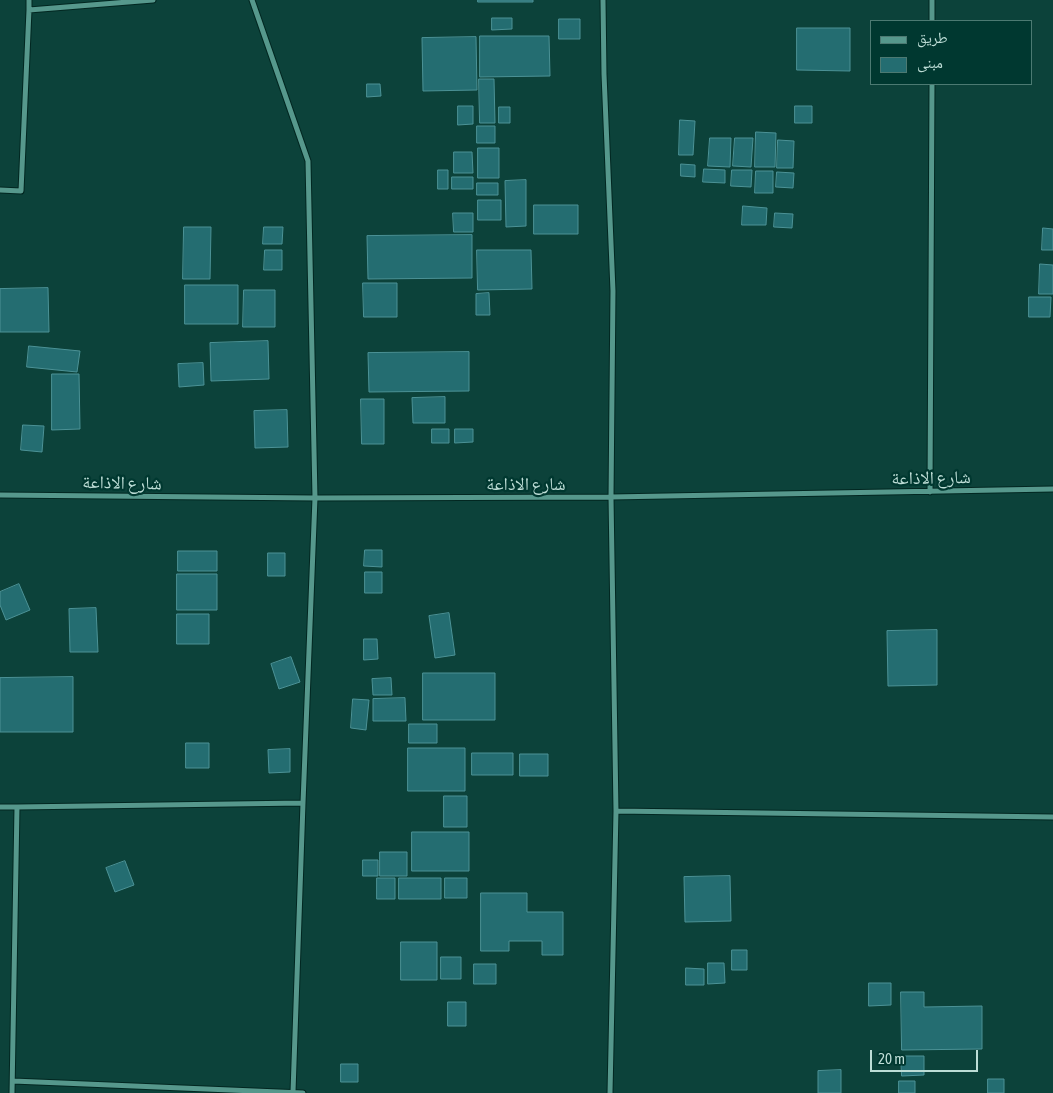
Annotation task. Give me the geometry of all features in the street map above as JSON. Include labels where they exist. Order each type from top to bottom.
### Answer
[{"type":"street","points":[[0,190],[21,191],[29,0]]},
{"type":"street","points":[[29,10],[153,0]]},
{"type":"street","points":[[252,0],[308,161],[315,498],[293,1092]]},
{"type":"street","points":[[603,0],[604,74],[613,291],[612,497],[616,811],[610,1093]]},
{"type":"street","points":[[932,0],[932,20]]},
{"type":"street","points":[[930,492],[932,85]]},
{"type":"street","name":"شارع الاذاعة","points":[[0,495],[315,498],[612,497],[1053,490]]},
{"type":"street","points":[[0,807],[303,803]]},
{"type":"street","points":[[12,1093],[17,807]]},
{"type":"street","points":[[616,811],[1053,816]]},
{"type":"street","points":[[13,1081],[303,1093]]},
{"type":"building","points":[[478,0],[533,0],[533,2],[478,2]]},
{"type":"building","points":[[492,18],[512,18],[512,29],[492,30]]},
{"type":"building","points":[[559,19],[580,19],[580,39],[559,39]]},
{"type":"building","points":[[797,28],[850,28],[850,71],[797,70]]},
{"type":"building","points":[[480,36],[549,36],[550,76],[480,77]]},
{"type":"building","points":[[476,37],[477,90],[423,91],[422,38]]},
{"type":"building","points":[[479,79],[494,79],[495,123],[480,123]]},
{"type":"building","points":[[367,84],[380,84],[381,96],[367,97]]},
{"type":"building","points":[[458,106],[473,106],[473,124],[458,125]]},
{"type":"building","points":[[795,106],[812,106],[812,123],[795,123]]},
{"type":"building","points":[[499,107],[510,107],[510,123],[499,123]]},
{"type":"building","points":[[680,120],[695,121],[693,155],[679,155]]},
{"type":"building","points":[[477,126],[495,126],[495,143],[477,143]]},
{"type":"building","points":[[756,132],[776,133],[775,167],[755,167]]},
{"type":"building","points":[[710,138],[731,138],[730,167],[708,166]]},
{"type":"building","points":[[735,138],[753,138],[751,167],[733,166]]},
{"type":"building","points":[[778,140],[794,141],[793,168],[777,168]]},
{"type":"building","points":[[478,148],[499,148],[499,178],[478,178]]},
{"type":"building","points":[[454,152],[472,152],[473,173],[454,173]]},
{"type":"building","points":[[681,164],[695,165],[695,177],[681,176]]},
{"type":"building","points":[[704,169],[725,170],[725,183],[703,182]]},
{"type":"building","points":[[438,170],[448,170],[448,189],[438,189]]},
{"type":"building","points":[[732,170],[752,170],[751,187],[731,186]]},
{"type":"building","points":[[756,171],[773,171],[773,193],[755,193]]},
{"type":"building","points":[[777,172],[794,173],[793,188],[776,187]]},
{"type":"building","points":[[452,177],[473,177],[473,189],[452,189]]},
{"type":"building","points":[[526,180],[526,226],[506,227],[505,181]]},
{"type":"building","points":[[477,183],[498,183],[498,195],[477,195]]},
{"type":"building","points":[[478,200],[501,200],[501,220],[478,220]]},
{"type":"building","points":[[534,205],[578,205],[578,234],[534,234]]},
{"type":"building","points":[[743,206],[767,208],[766,225],[742,225]]},
{"type":"building","points":[[453,213],[473,213],[473,232],[454,232]]},
{"type":"building","points":[[775,213],[793,214],[792,228],[774,227]]},
{"type":"building","points":[[184,227],[211,227],[210,279],[183,279]]},
{"type":"building","points":[[264,227],[283,227],[282,244],[263,244]]},
{"type":"building","points":[[1043,228],[1053,229],[1053,250],[1042,250]]},
{"type":"building","points":[[472,235],[472,278],[368,279],[367,236]]},
{"type":"building","points":[[265,250],[282,250],[282,270],[264,270]]},
{"type":"building","points":[[477,250],[531,250],[532,289],[478,290]]},
{"type":"building","points":[[1040,264],[1053,265],[1053,294],[1039,294]]},
{"type":"building","points":[[363,283],[397,283],[397,317],[364,317]]},
{"type":"building","points":[[185,285],[238,285],[238,324],[185,324]]},
{"type":"building","points":[[48,288],[49,332],[0,332],[0,289]]},
{"type":"building","points":[[244,290],[275,290],[275,327],[243,327]]},
{"type":"building","points":[[489,293],[490,315],[476,315],[476,294]]},
{"type":"building","points":[[1029,297],[1051,297],[1050,317],[1029,317]]},
{"type":"building","points":[[268,341],[269,379],[211,381],[210,343]]},
{"type":"building","points":[[29,346],[80,351],[77,372],[27,367]]},
{"type":"building","points":[[469,352],[469,391],[369,392],[368,353]]},
{"type":"building","points":[[203,363],[204,385],[179,387],[178,364]]},
{"type":"building","points":[[52,374],[79,374],[80,429],[52,430]]},
{"type":"building","points":[[445,397],[445,423],[413,423],[412,398]]},
{"type":"building","points":[[361,399],[384,399],[384,444],[362,444]]},
{"type":"building","points":[[287,410],[288,447],[255,448],[254,411]]},
{"type":"building","points":[[23,425],[44,426],[42,452],[21,450]]},
{"type":"building","points":[[432,429],[449,429],[449,443],[432,443]]},
{"type":"building","points":[[455,429],[473,429],[473,442],[455,443]]},
{"type":"building","points":[[365,550],[382,550],[382,567],[364,566]]},
{"type":"building","points":[[178,551],[217,551],[217,571],[178,571]]},
{"type":"building","points":[[268,553],[285,553],[285,576],[268,576]]},
{"type":"building","points":[[365,572],[382,572],[382,593],[365,593]]},
{"type":"building","points":[[177,574],[217,574],[217,610],[177,610]]},
{"type":"building","points":[[19,584],[30,610],[6,620],[0,605],[0,592]]},
{"type":"building","points":[[96,608],[98,652],[70,652],[69,609]]},
{"type":"building","points":[[449,613],[455,655],[435,658],[429,616]]},
{"type":"building","points":[[177,614],[209,614],[209,644],[177,644]]},
{"type":"building","points":[[937,630],[937,685],[888,686],[887,631]]},
{"type":"building","points":[[364,639],[377,639],[378,659],[364,660]]},
{"type":"building","points":[[291,657],[300,682],[279,689],[271,664]]},
{"type":"building","points":[[423,673],[495,673],[495,720],[423,720]]},
{"type":"building","points":[[73,677],[73,732],[0,732],[0,678]]},
{"type":"building","points":[[391,678],[392,695],[373,695],[372,679]]},
{"type":"building","points":[[405,698],[406,721],[373,721],[373,699]]},
{"type":"building","points":[[353,699],[369,700],[366,730],[351,728]]},
{"type":"building","points":[[409,724],[437,724],[437,743],[409,743]]},
{"type":"building","points":[[186,743],[209,743],[209,768],[186,768]]},
{"type":"building","points":[[408,748],[465,748],[465,791],[408,791]]},
{"type":"building","points":[[290,749],[290,772],[269,773],[268,750]]},
{"type":"building","points":[[472,753],[513,753],[513,775],[472,775]]},
{"type":"building","points":[[520,754],[548,754],[548,776],[520,776]]},
{"type":"building","points":[[444,796],[467,796],[467,827],[444,827]]},
{"type":"building","points":[[412,832],[469,832],[469,871],[412,871]]},
{"type":"building","points":[[380,852],[407,852],[407,876],[380,876]]},
{"type":"building","points":[[363,860],[378,860],[378,876],[363,876]]},
{"type":"building","points":[[125,861],[134,885],[115,892],[106,868]]},
{"type":"building","points":[[730,876],[731,921],[685,922],[684,877]]},
{"type":"building","points":[[377,878],[395,878],[395,899],[377,899]]},
{"type":"building","points":[[399,878],[441,878],[441,899],[399,899]]},
{"type":"building","points":[[445,878],[467,878],[467,898],[445,898]]},
{"type":"building","points":[[481,893],[527,893],[527,912],[563,912],[563,955],[542,955],[542,941],[509,941],[509,951],[481,951]]},
{"type":"building","points":[[401,942],[437,942],[437,980],[401,980]]},
{"type":"building","points":[[732,950],[747,950],[747,970],[732,970]]},
{"type":"building","points":[[441,957],[461,957],[461,979],[441,979]]},
{"type":"building","points":[[708,963],[724,963],[725,983],[708,984]]},
{"type":"building","points":[[474,964],[496,964],[496,984],[474,984]]},
{"type":"building","points":[[686,968],[704,969],[704,985],[686,985]]},
{"type":"building","points":[[869,983],[891,983],[891,1005],[869,1006]]},
{"type":"building","points":[[901,992],[924,992],[924,1007],[982,1006],[982,1049],[902,1050]]},
{"type":"building","points":[[448,1002],[466,1002],[466,1026],[448,1026]]},
{"type":"building","points":[[901,1056],[924,1056],[924,1075],[902,1076]]},
{"type":"building","points":[[341,1064],[358,1064],[358,1082],[341,1082]]},
{"type":"building","points":[[841,1070],[841,1093],[818,1093],[818,1071]]},
{"type":"building","points":[[988,1079],[1004,1079],[1004,1093],[988,1093]]},
{"type":"building","points":[[899,1081],[915,1081],[915,1093],[899,1093]]}]
